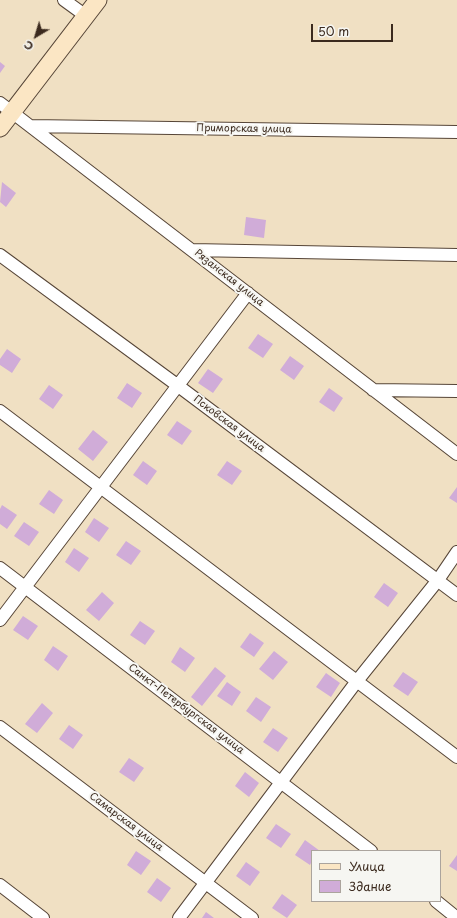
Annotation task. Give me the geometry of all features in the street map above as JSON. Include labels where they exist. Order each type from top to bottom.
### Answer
[{"type":"street","points":[[64,0],[86,16]]},
{"type":"street","points":[[0,128],[6,107],[86,16],[98,0]]},
{"type":"street","name":"Рязанская улица","points":[[6,107],[457,454]]},
{"type":"street","name":"Приморская улица","points":[[30,126],[457,132]]},
{"type":"street","points":[[192,250],[457,255]]},
{"type":"street","name":"Псковская улица","points":[[0,255],[177,385],[438,580],[457,596]]},
{"type":"street","points":[[0,620],[100,486],[248,293]]},
{"type":"street","points":[[374,390],[457,391]]},
{"type":"street","points":[[0,411],[457,757]]},
{"type":"street","points":[[179,918],[207,883],[357,681],[438,580],[457,552]]},
{"type":"street","name":"Санкт-Петербургская улица","points":[[0,568],[370,850]]},
{"type":"street","name":"Самарская улица","points":[[0,727],[252,918]]},
{"type":"street","points":[[0,885],[43,918]]},
{"type":"street","points":[[437,902],[457,918]]},
{"type":"building","points":[[0,62],[5,66],[0,73]]},
{"type":"building","points":[[2,182],[16,193],[6,207],[0,202]]},
{"type":"building","points":[[246,217],[266,220],[264,238],[244,235]]},
{"type":"building","points":[[258,334],[273,344],[263,358],[248,348]]},
{"type":"building","points":[[7,349],[21,359],[12,373],[0,365],[0,359]]},
{"type":"building","points":[[290,356],[304,366],[294,380],[280,370]]},
{"type":"building","points":[[208,369],[223,379],[213,393],[198,383]]},
{"type":"building","points":[[127,383],[142,393],[132,408],[117,398]]},
{"type":"building","points":[[49,385],[63,395],[53,409],[39,399]]},
{"type":"building","points":[[329,388],[343,398],[334,412],[319,402]]},
{"type":"building","points":[[177,421],[192,431],[182,445],[167,435]]},
{"type":"building","points":[[93,430],[108,442],[93,461],[78,449]]},
{"type":"building","points":[[143,461],[157,471],[147,485],[133,475]]},
{"type":"building","points":[[227,461],[242,471],[232,485],[217,475]]},
{"type":"building","points":[[457,487],[457,503],[449,498]]},
{"type":"building","points":[[49,490],[63,500],[54,514],[39,504]]},
{"type":"building","points":[[2,505],[17,515],[7,529],[0,524],[0,509]]},
{"type":"building","points":[[94,518],[109,528],[99,542],[85,532]]},
{"type":"building","points":[[24,522],[39,532],[29,546],[14,536]]},
{"type":"building","points":[[126,541],[141,551],[131,565],[116,555]]},
{"type":"building","points":[[74,548],[89,558],[79,572],[65,562]]},
{"type":"building","points":[[384,583],[398,593],[388,607],[374,597]]},
{"type":"building","points":[[102,592],[114,603],[99,621],[86,610]]},
{"type":"building","points":[[23,616],[38,626],[28,640],[13,630]]},
{"type":"building","points":[[140,621],[155,631],[145,645],[130,635]]},
{"type":"building","points":[[250,633],[264,643],[254,657],[240,647]]},
{"type":"building","points":[[53,646],[68,656],[58,671],[44,660]]},
{"type":"building","points":[[180,647],[195,658],[185,672],[171,662]]},
{"type":"building","points":[[274,651],[288,662],[273,680],[259,669]]},
{"type":"building","points":[[215,667],[226,676],[202,706],[191,697]]},
{"type":"building","points":[[403,672],[418,682],[408,696],[393,686]]},
{"type":"building","points":[[326,673],[340,683],[331,697],[316,687]]},
{"type":"building","points":[[227,682],[241,692],[232,706],[217,696]]},
{"type":"building","points":[[256,697],[271,707],[261,722],[246,711]]},
{"type":"building","points":[[42,703],[53,713],[37,733],[25,724]]},
{"type":"building","points":[[69,725],[83,735],[73,749],[59,739]]},
{"type":"building","points":[[273,728],[288,738],[278,752],[263,742]]},
{"type":"building","points":[[129,758],[144,768],[134,782],[119,772]]},
{"type":"building","points":[[245,772],[259,783],[249,797],[235,786]]},
{"type":"building","points":[[276,824],[291,834],[281,848],[266,838]]},
{"type":"building","points":[[305,840],[319,850],[311,850],[310,865],[295,855]]},
{"type":"building","points":[[136,851],[151,861],[141,875],[127,865]]},
{"type":"building","points":[[457,855],[457,871],[449,866]]},
{"type":"building","points":[[246,862],[260,872],[250,886],[236,876]]},
{"type":"building","points":[[157,878],[171,888],[161,902],[147,892]]},
{"type":"building","points":[[282,894],[297,905],[287,918],[272,908]]},
{"type":"building","points":[[206,912],[214,918],[202,918]]}]
